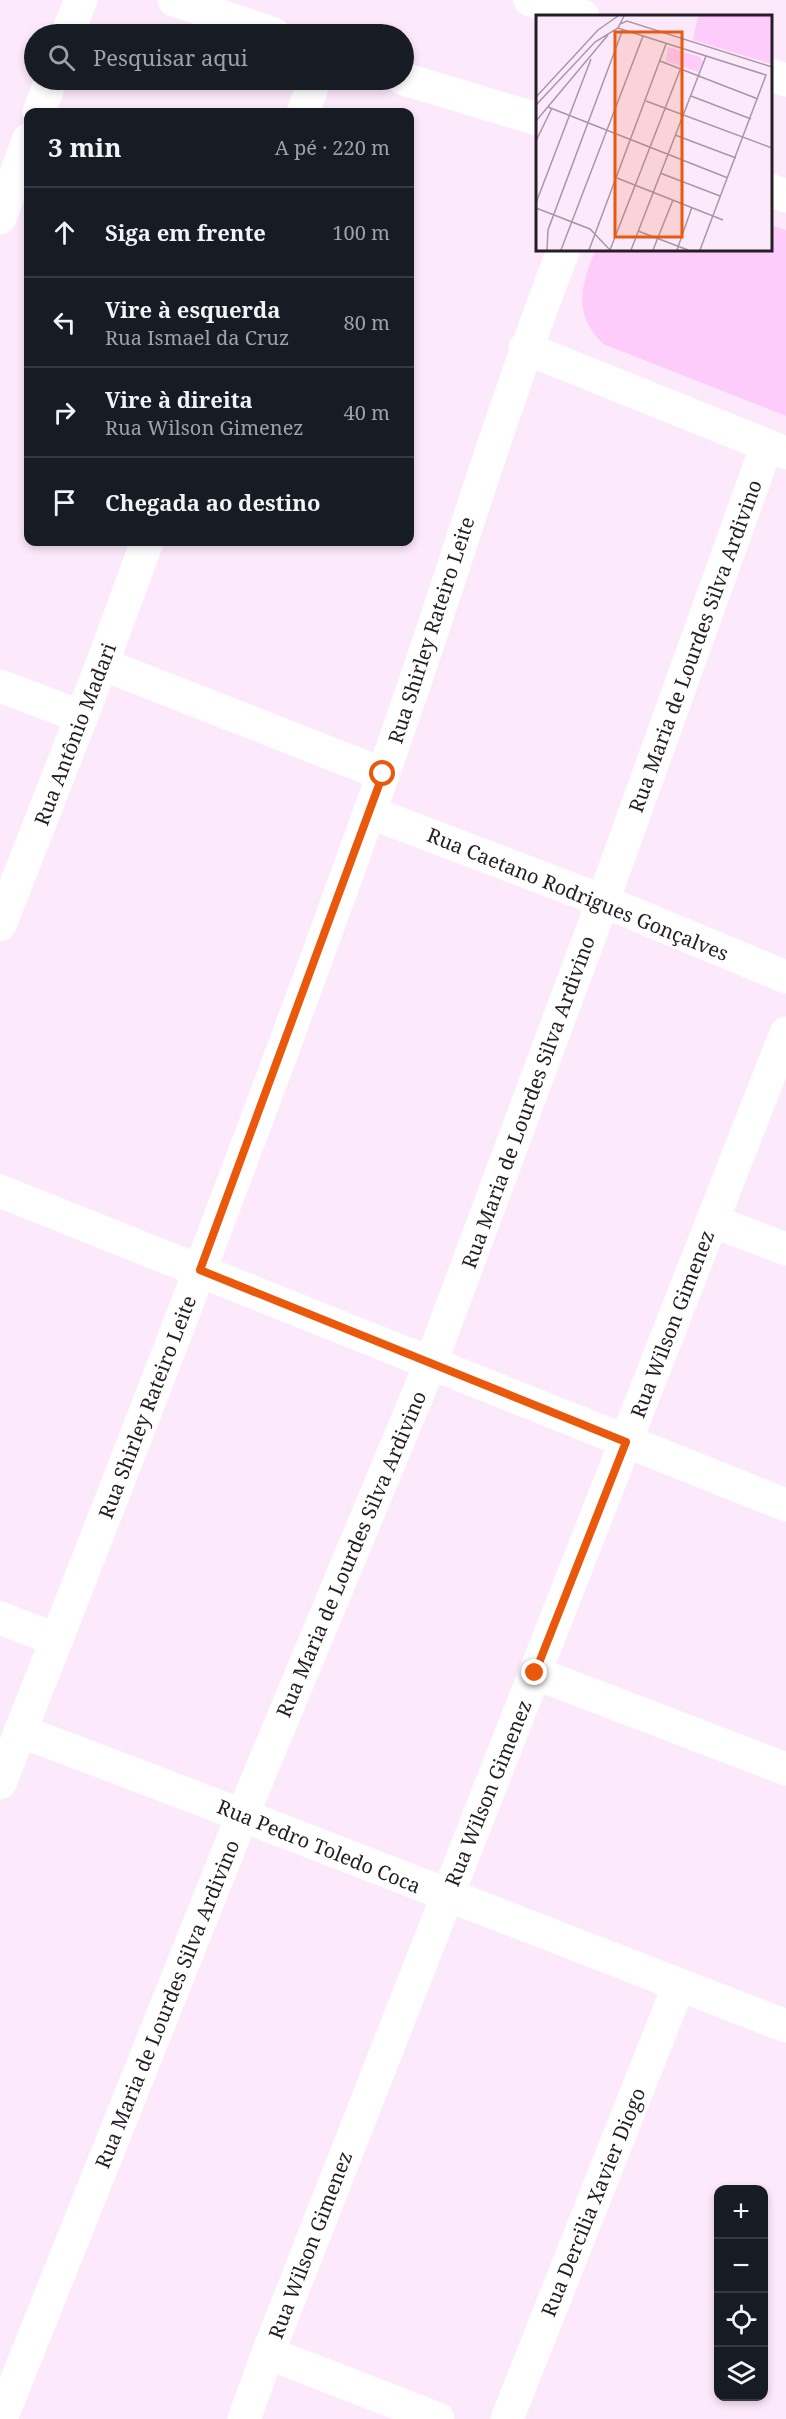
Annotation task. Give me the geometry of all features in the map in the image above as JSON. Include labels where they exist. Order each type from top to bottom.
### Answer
[{"type":"street","points":[[71,24],[81,0]]},
{"type":"street","points":[[174,0],[245,24]]},
{"type":"street","points":[[530,0],[580,15]]},
{"type":"street","points":[[771,75],[786,80]]},
{"type":"street","points":[[414,82],[536,119]]},
{"type":"street","points":[[40,108],[47,90]]},
{"type":"street","points":[[304,108],[311,90]]},
{"type":"street","points":[[1,213],[24,151]]},
{"type":"street","points":[[771,190],[786,196]]},
{"type":"street","name":"Rua Shirley Rateiro Leite","points":[[0,1783],[200,1270],[383,774],[525,348],[564,250]]},
{"type":"street","points":[[525,348],[777,449]]},
{"type":"street","name":"Rua Maria de Lourdes Silva Ardivino","points":[[1,2419],[243,1814],[430,1365],[603,901],[777,449]]},
{"type":"street","name":"Rua Antônio Madari","points":[[0,925],[82,717],[146,546]]},
{"type":"street","points":[[102,664],[383,774]]},
{"type":"street","points":[[0,686],[82,717]]},
{"type":"street","name":"Rua Caetano Rodrigues Gonçalves","points":[[369,812],[603,901],[786,977]]},
{"type":"street","name":"Rua Wilson Gimenez","points":[[244,2419],[786,1033]]},
{"type":"street","points":[[0,1191],[430,1365],[786,1505]]},
{"type":"street","points":[[712,1221],[786,1249]]},
{"type":"street","points":[[0,1618],[57,1640]]},
{"type":"street","points":[[535,1673],[786,1769]]},
{"type":"street","name":"Rua Pedro Toledo Coca","points":[[20,1731],[243,1814],[447,1896],[786,2026]]},
{"type":"street","name":"Rua Dercilia Xavier Diogo","points":[[507,2419],[679,1985]]},
{"type":"street","points":[[268,2353],[438,2419]]},
{"type":"shaded area","points":[[771,225],[786,230],[786,416],[603,344],[593,332],[583,310],[582,298],[586,275],[596,250],[771,250]]},
{"type":"route","points":[[383,774],[200,1270],[430,1365],[626,1442],[535,1673]]}]
